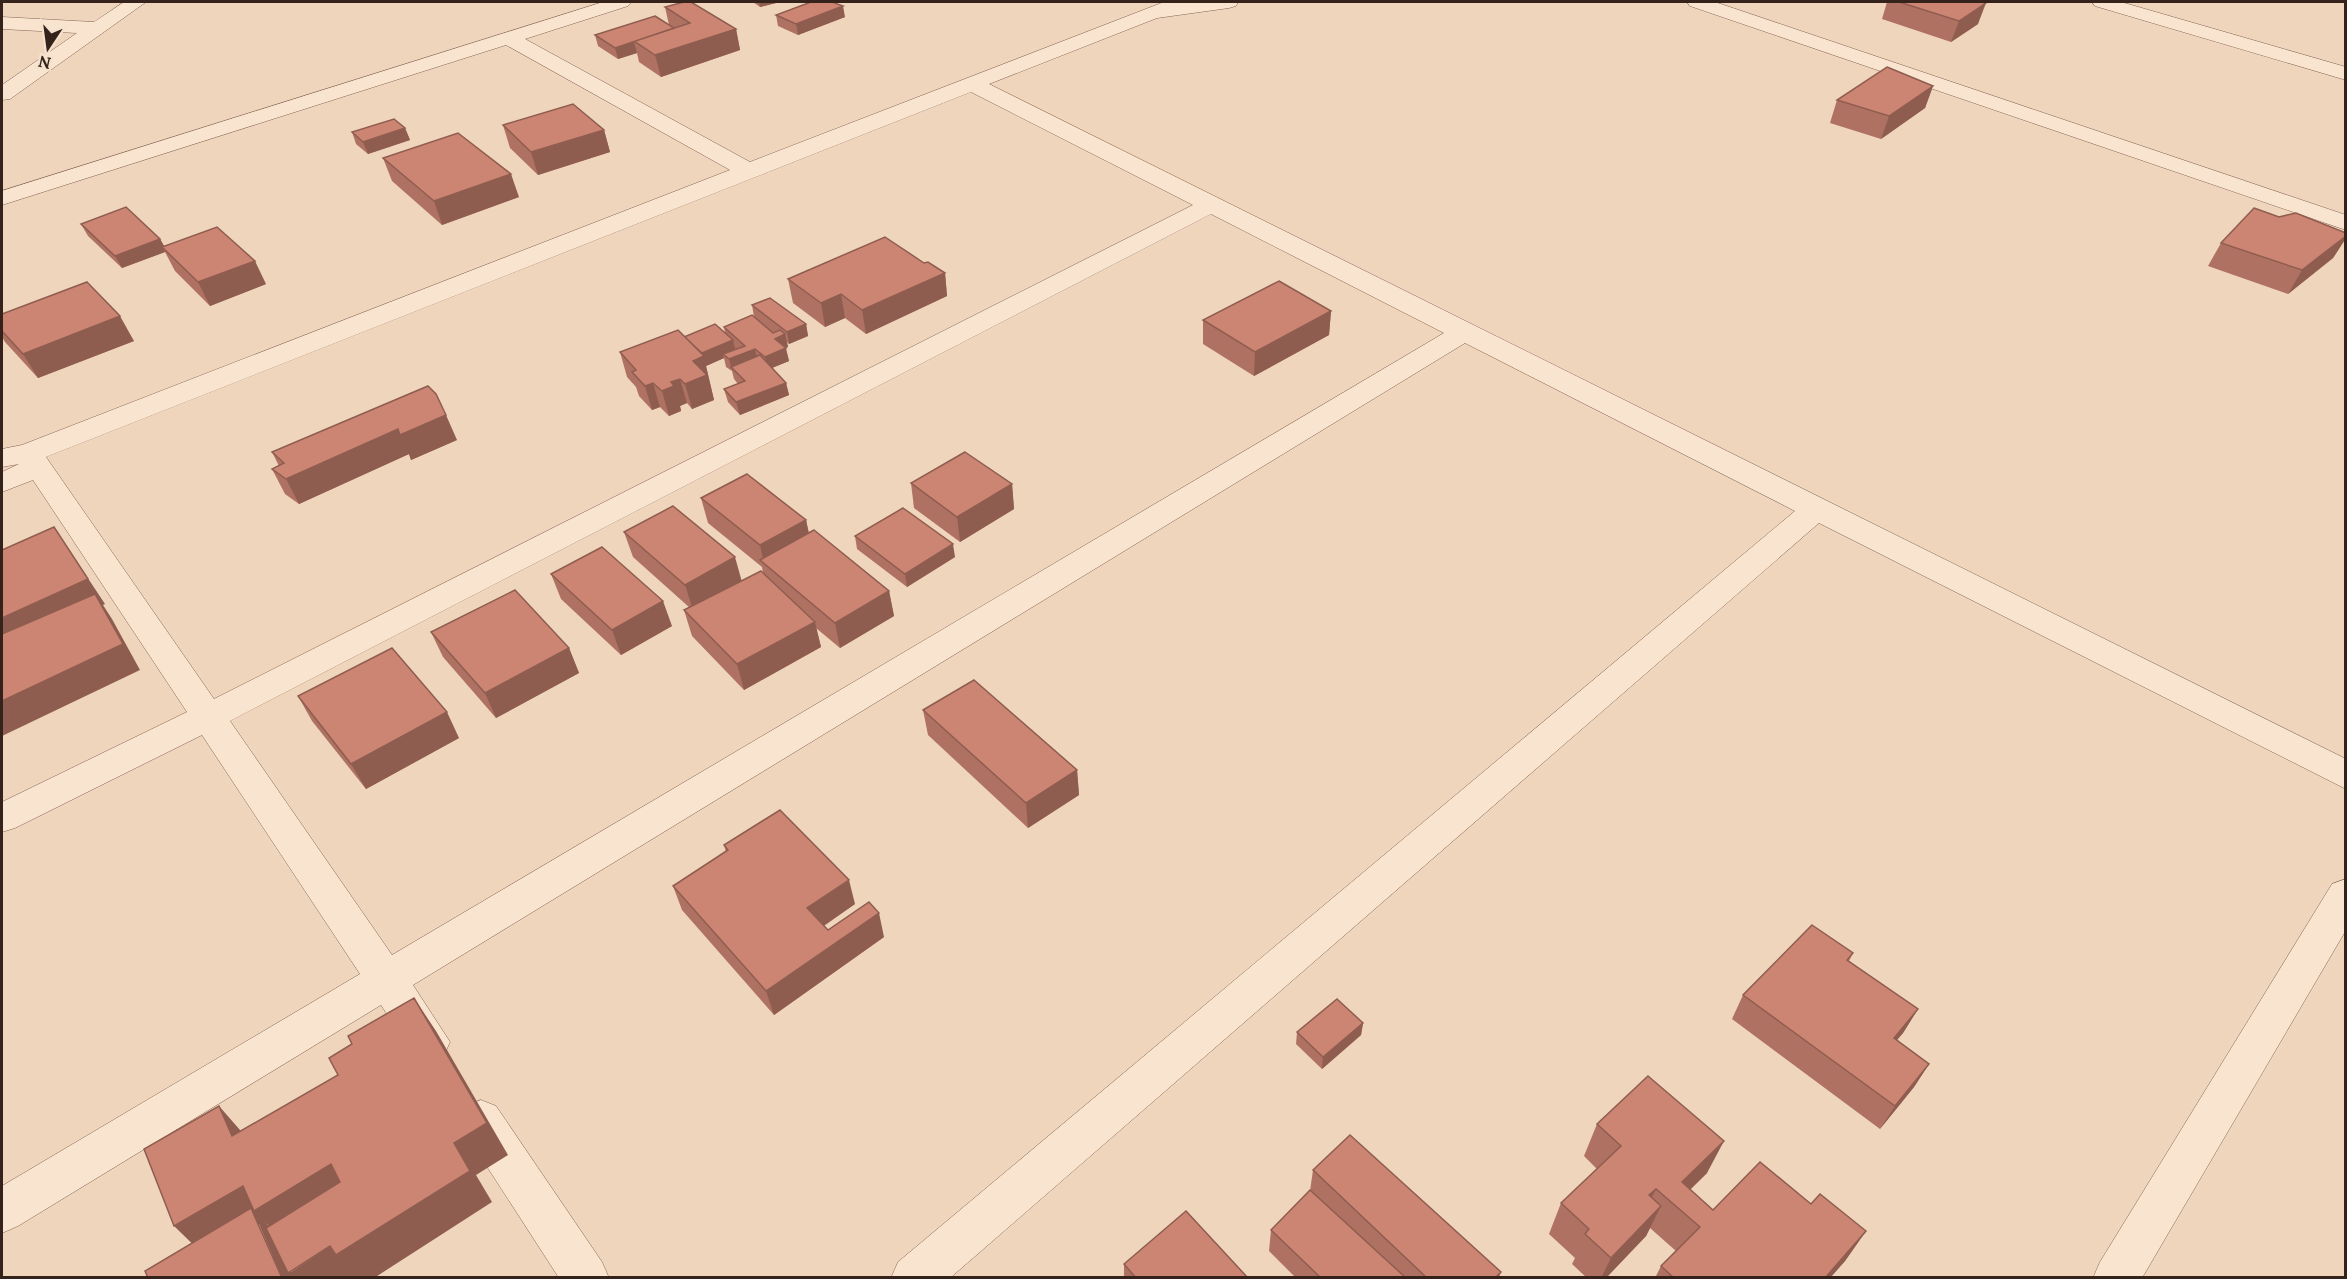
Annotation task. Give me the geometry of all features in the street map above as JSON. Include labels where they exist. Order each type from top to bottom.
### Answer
[{"type":"street","points":[[2,94],[136,2]]},
{"type":"street","points":[[2,198],[621,2]]},
{"type":"street","points":[[2,483],[23,459],[747,170],[1180,2]]},
{"type":"street","points":[[1149,14],[1229,2]]},
{"type":"street","points":[[1697,2],[2346,223]]},
{"type":"street","points":[[2102,2],[2346,74]]},
{"type":"street","points":[[2,23],[97,28]]},
{"type":"street","points":[[507,37],[747,170]]},
{"type":"street","points":[[970,83],[2346,775]]},
{"type":"street","points":[[2,818],[208,717],[1211,205]]},
{"type":"street","points":[[2,1211],[1464,332]]},
{"type":"street","points":[[23,459],[208,717],[586,1278]]},
{"type":"street","points":[[914,1278],[1817,509]]},
{"type":"street","points":[[2116,1278],[2346,895]]},
{"type":"building","points":[[691,2],[736,29],[655,55],[634,41],[690,23],[665,7]]},
{"type":"building","points":[[811,2],[832,2],[843,6],[796,24],[776,15]]},
{"type":"building","points":[[1899,2],[1981,2],[1986,3],[1959,21]]},
{"type":"building","points":[[655,16],[674,28],[615,48],[595,35]]},
{"type":"building","points":[[1887,67],[1933,86],[1889,116],[1837,100]]},
{"type":"building","points":[[573,104],[604,130],[531,152],[503,125]]},
{"type":"building","points":[[394,119],[405,128],[363,142],[352,132]]},
{"type":"building","points":[[458,133],[511,174],[434,201],[383,158]]},
{"type":"building","points":[[126,207],[160,239],[115,256],[81,224]]},
{"type":"building","points":[[2254,208],[2279,217],[2296,213],[2346,233],[2346,236],[2302,270],[2221,243]]},
{"type":"building","points":[[217,227],[255,261],[198,282],[162,247]]},
{"type":"building","points":[[885,237],[924,263],[928,262],[945,273],[862,310],[841,294],[821,303],[788,279]]},
{"type":"building","points":[[1279,281],[1331,311],[1255,352],[1203,320]]},
{"type":"building","points":[[87,282],[120,316],[23,354],[2,331],[2,314]]},
{"type":"building","points":[[770,298],[806,324],[787,332],[752,305]]},
{"type":"building","points":[[752,315],[773,333],[780,330],[785,334],[775,339],[786,348],[765,357],[755,349],[729,359],[723,354],[745,346],[724,327]]},
{"type":"building","points":[[715,324],[733,340],[702,353],[684,337]]},
{"type":"building","points":[[678,330],[704,356],[693,361],[707,375],[685,384],[680,379],[671,382],[674,386],[662,391],[653,383],[645,386],[632,372],[636,370],[620,352]]},
{"type":"building","points":[[760,355],[786,383],[736,402],[724,389],[745,381],[731,367]]},
{"type":"building","points":[[428,386],[436,394],[446,415],[400,435],[398,429],[286,479],[272,469],[284,463],[272,452]]},
{"type":"building","points":[[965,452],[1012,484],[957,517],[911,483]]},
{"type":"building","points":[[747,474],[806,520],[760,545],[701,498]]},
{"type":"building","points":[[673,506],[735,557],[685,585],[624,532]]},
{"type":"building","points":[[903,508],[953,544],[905,574],[855,536]]},
{"type":"building","points":[[54,527],[88,579],[2,618],[2,550]]},
{"type":"building","points":[[814,530],[889,591],[835,623],[760,560]]},
{"type":"building","points":[[602,547],[663,601],[612,630],[551,574]]},
{"type":"building","points":[[761,571],[815,622],[737,664],[684,610]]},
{"type":"building","points":[[515,590],[569,648],[485,693],[431,632]]},
{"type":"building","points":[[95,594],[123,644],[2,701],[2,634]]},
{"type":"building","points":[[392,648],[447,712],[351,764],[298,696]]},
{"type":"building","points":[[974,680],[1077,770],[1026,803],[923,710]]},
{"type":"building","points":[[780,810],[849,880],[807,908],[828,930],[869,902],[879,913],[766,991],[673,886],[728,850],[724,845]]},
{"type":"building","points":[[1812,925],[1853,953],[1847,960],[1918,1009],[1894,1038],[1929,1064],[1895,1106],[1743,995]]},
{"type":"building","points":[[414,998],[487,1123],[454,1143],[470,1171],[336,1255],[330,1246],[288,1273],[266,1228],[340,1182],[331,1164],[254,1211],[243,1186],[174,1226],[144,1149],[219,1106],[232,1136],[338,1075],[329,1058],[352,1044],[348,1036]]},
{"type":"building","points":[[1337,999],[1363,1023],[1323,1057],[1297,1032]]},
{"type":"building","points":[[1648,1076],[1724,1141],[1682,1182],[1713,1210],[1760,1162],[1811,1204],[1820,1194],[1866,1231],[1825,1278],[1674,1278],[1661,1266],[1700,1227],[1656,1189],[1649,1195],[1661,1206],[1611,1258],[1585,1234],[1589,1229],[1561,1203],[1621,1146],[1597,1124]]},
{"type":"building","points":[[1350,1135],[1501,1272],[1495,1278],[1427,1278],[1313,1170]]},
{"type":"building","points":[[1310,1190],[1406,1278],[1321,1278],[1271,1230]]},
{"type":"building","points":[[251,1208],[282,1278],[148,1278],[145,1271]]},
{"type":"building","points":[[1186,1211],[1248,1278],[1136,1278],[1124,1264]]}]
